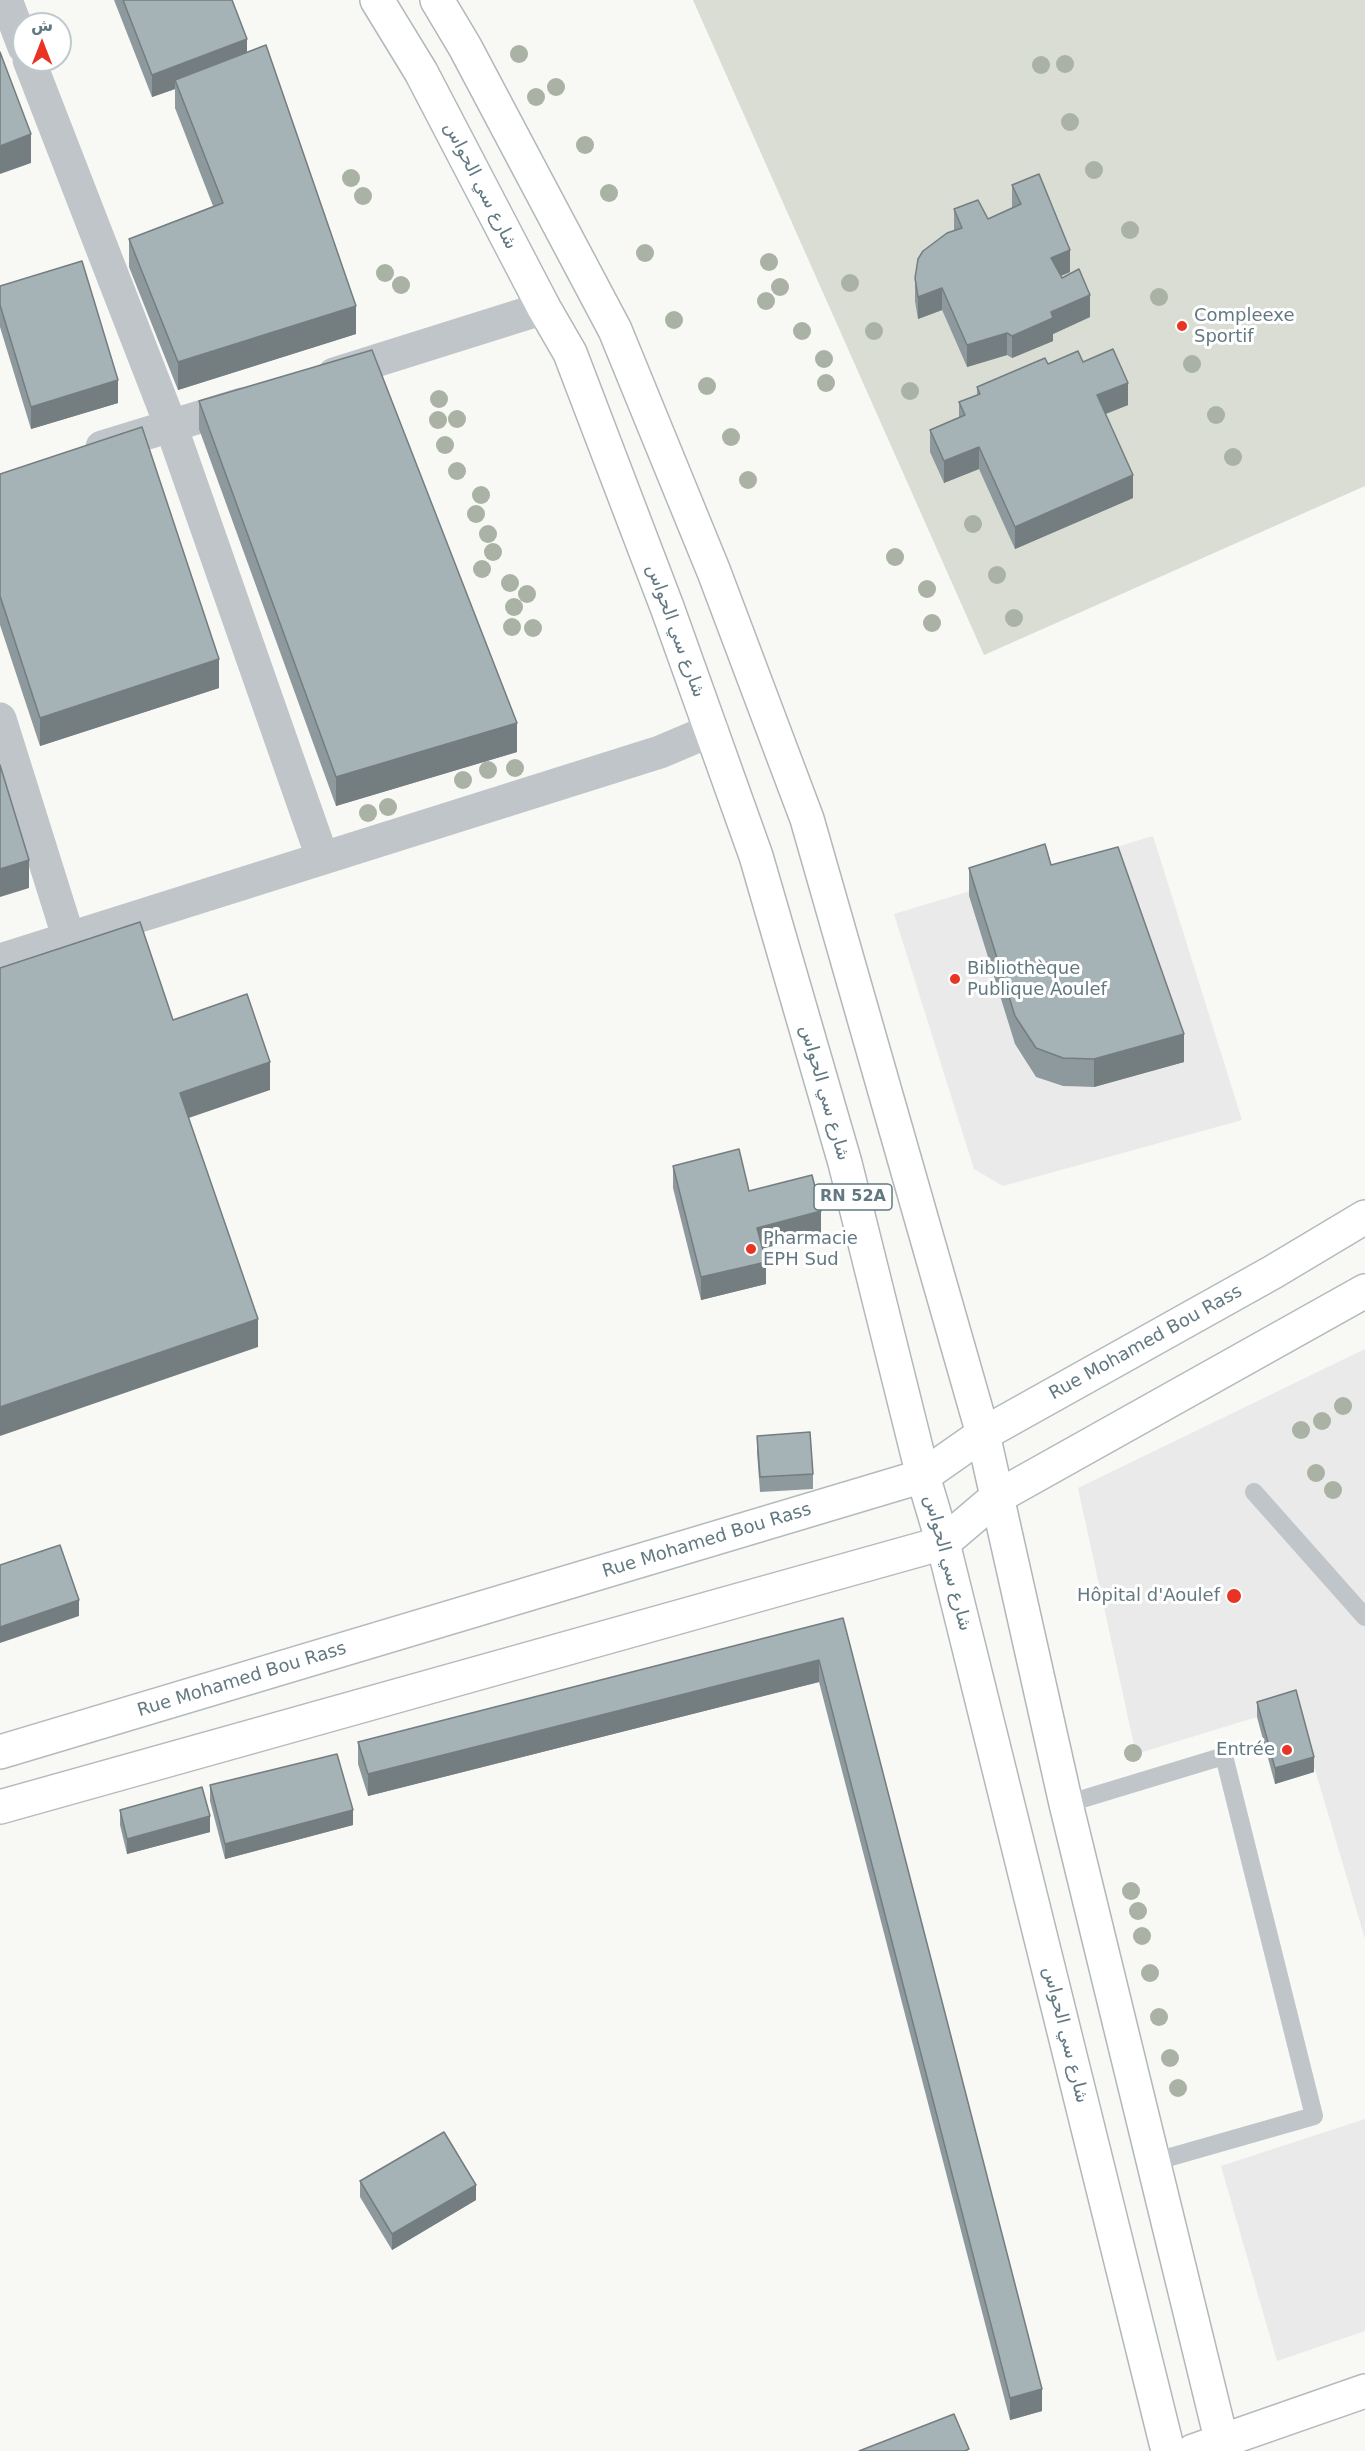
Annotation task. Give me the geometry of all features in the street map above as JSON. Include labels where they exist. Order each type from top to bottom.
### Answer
[{"type":"main road","name":"شارع سي الحواس","points":[[377,0],[421,72],[544,308],[570,353],[712,730],[756,856],[841,1152],[923,1476],[943,1543],[1168,2451]]},
{"type":"main road","name":"RN 52A","points":[[437,0],[465,47],[615,330],[718,583],[807,819],[983,1434],[1066,1804],[1154,2162],[1213,2447]]},
{"type":"main road","name":"Rue Mohamed Bou Rass","points":[[0,1752],[923,1476],[983,1434],[1273,1272],[1365,1217]]},
{"type":"main road","points":[[0,1807],[943,1543],[997,1497],[1365,1291]]},
{"type":"main road","points":[[1213,2447],[1365,2391]]},
{"type":"street","points":[[6,0],[12,16]]},
{"type":"street","points":[[34,72],[171,426],[322,857]]},
{"type":"street","points":[[308,383],[544,308]]},
{"type":"street","points":[[69,457],[274,393]]},
{"type":"street","points":[[0,719],[69,939]]},
{"type":"street","points":[[0,960],[660,752],[712,730]]},
{"type":"lane","points":[[1254,1492],[1365,1617]]},
{"type":"lane","points":[[1066,1804],[1224,1756],[1314,2116],[1154,2162]]},
{"type":"shaded area","name":"Compleexe Sportif","points":[[693,0],[1365,0],[1365,486],[984,655]],"holes":[[[1070,271],[1051,280],[967,367],[942,310]],[[931,452],[1132,497],[979,469],[945,483]]]},
{"type":"shaded area","name":"Bibliothèque Publique Aoulef","points":[[1153,836],[1242,1120],[1003,1186],[974,1169],[894,914]],"holes":[[[969,897],[1094,1087],[1063,1086],[1036,1077],[1015,1044]]]},
{"type":"shaded area","name":"Hôpital d'Aoulef","points":[[1365,1349],[1365,1939],[1296,1705],[1136,1754],[1078,1488]]},
{"type":"shaded area","points":[[1365,2119],[1365,2331],[1277,2361],[1221,2166]]},
{"type":"building","points":[[123,0],[232,0],[247,39],[152,75]]},
{"type":"building","points":[[266,45],[356,306],[178,362],[129,239],[223,203],[175,80]]},
{"type":"building","points":[[0,52],[31,134],[0,146]]},
{"type":"building","points":[[1039,174],[1070,250],[1051,258],[1062,278],[1079,269],[1090,295],[1051,312],[1053,318],[1012,336],[1007,333],[967,345],[942,288],[918,297],[915,278],[918,259],[923,251],[947,233],[962,228],[954,209],[978,200],[988,219],[1021,204],[1012,185]]},
{"type":"building","points":[[82,261],[118,380],[31,407],[0,305],[0,286]]},
{"type":"building","points":[[1113,349],[1128,383],[1097,395],[1133,475],[1015,527],[979,447],[944,461],[930,430],[965,415],[959,402],[980,394],[977,387],[1045,358],[1048,364],[1078,351],[1083,362]]},
{"type":"building","points":[[372,350],[517,723],[336,777],[199,401]]},
{"type":"building","points":[[142,427],[219,659],[40,718],[0,596],[0,474]]},
{"type":"building","points":[[0,765],[29,860],[0,869]]},
{"type":"building","points":[[1045,844],[1051,865],[1118,847],[1184,1034],[1094,1059],[1063,1058],[1036,1048],[1015,1016],[969,868]]},
{"type":"building","points":[[140,922],[173,1020],[247,994],[270,1062],[180,1093],[258,1319],[0,1407],[0,968]]},
{"type":"building","points":[[739,1149],[749,1191],[812,1175],[821,1211],[757,1228],[766,1262],[701,1277],[673,1166]]},
{"type":"building","points":[[810,1432],[813,1474],[760,1477],[757,1436]]},
{"type":"building","points":[[60,1545],[79,1600],[0,1627],[0,1565]]},
{"type":"building","points":[[843,1618],[1042,2389],[1010,2398],[819,1660],[368,1774],[358,1742]]},
{"type":"building","name":"Entrée","points":[[1296,1690],[1314,1757],[1275,1768],[1257,1702]]},
{"type":"building","points":[[337,1754],[353,1810],[225,1844],[210,1785]]},
{"type":"building","points":[[202,1787],[210,1816],[127,1839],[120,1810]]},
{"type":"building","points":[[444,2132],[476,2185],[392,2234],[360,2181]]},
{"type":"building","points":[[954,2414],[969,2449],[965,2451],[859,2451]]},
{"type":"place","name":"Compleexe Sportif","points":[[1182,326]]},
{"type":"place","name":"Bibliothèque Publique Aoulef","points":[[955,979]]},
{"type":"place","name":"Pharmacie EPH Sud","points":[[751,1249]]},
{"type":"place","name":"Hôpital d'Aoulef","points":[[1234,1596]]},
{"type":"place","name":"Entrée","points":[[1287,1750]]}]
